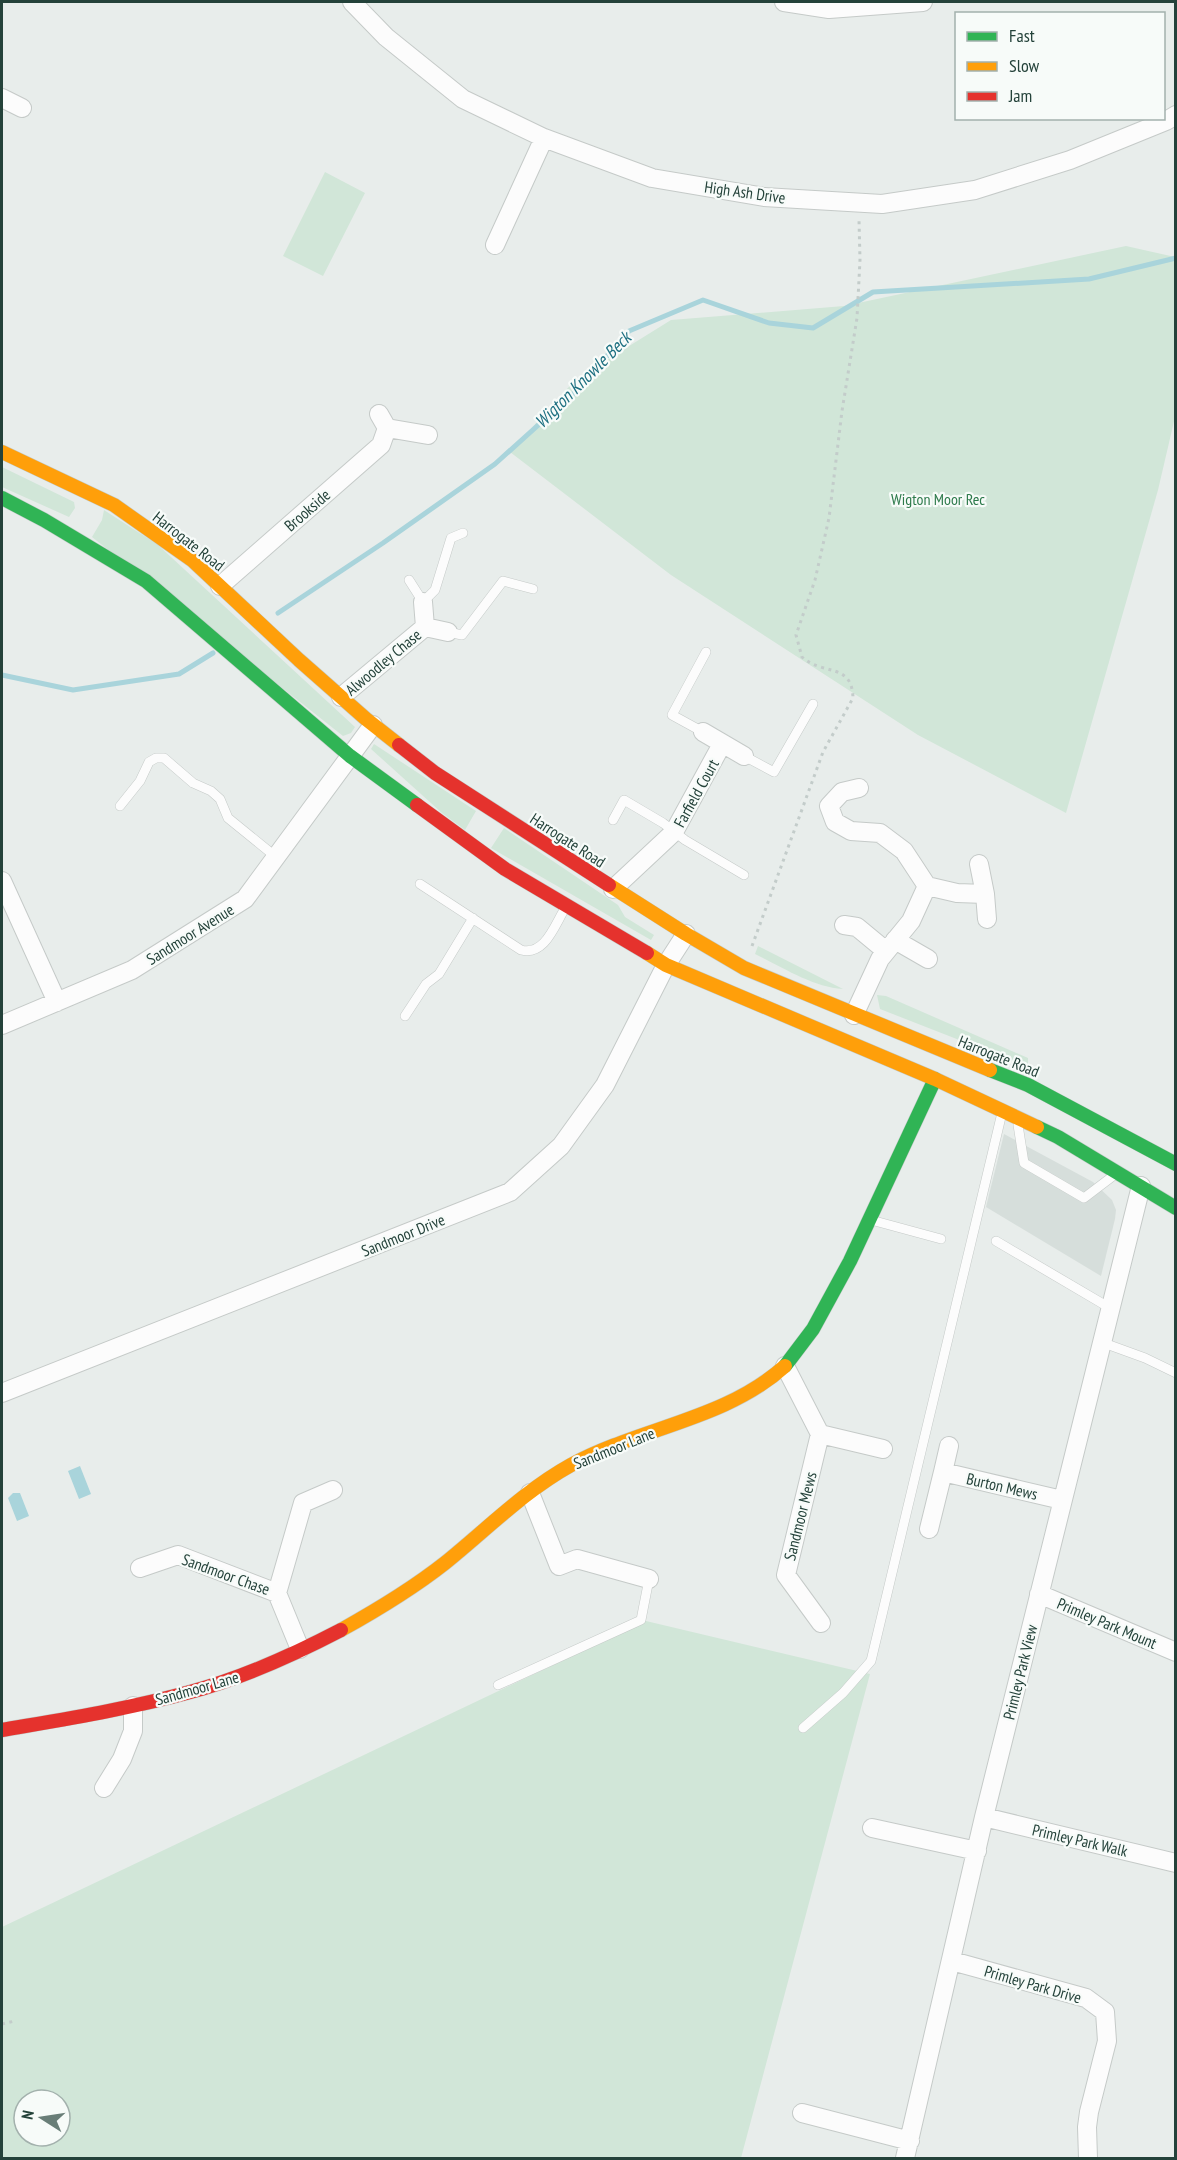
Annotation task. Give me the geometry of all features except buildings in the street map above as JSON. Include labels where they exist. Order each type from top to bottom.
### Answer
[{"type":"main road","name":"Harrogate Road","points":[[2,452],[114,505],[192,561],[373,725],[435,773],[686,934],[744,968],[854,1016],[1041,1091],[1175,1161]]},
{"type":"main road","points":[[67,482],[85,500],[89,510]]},
{"type":"main road","points":[[2,498],[74,532],[146,581],[350,756],[505,869],[666,964],[935,1079],[1058,1137],[1176,1208]]},
{"type":"main road","name":"Sandmoor Lane","points":[[2,1730],[134,1706],[192,1691],[259,1669],[360,1620],[424,1578],[530,1493],[572,1465],[628,1439],[711,1413],[750,1393],[785,1366],[811,1332],[871,1220],[935,1079]]},
{"type":"main road","points":[[1040,1107],[1041,1091]]},
{"type":"main road","points":[[1059,1123],[1122,1161],[1141,1186]]},
{"type":"street","name":"High Ash Drive","points":[[352,2],[386,37],[463,99],[544,138],[652,178],[764,197],[882,204],[975,190],[1070,160],[1176,115]]},
{"type":"street","points":[[784,2],[829,9],[923,2]]},
{"type":"street","points":[[2,98],[22,108]]},
{"type":"street","points":[[495,245],[544,138]]},
{"type":"street","name":"Brookside","points":[[220,586],[381,445],[383,421],[428,435]]},
{"type":"street","name":"Alwoodley Chase","points":[[423,602],[425,627]]},
{"type":"street","name":"Alwoodley Chase","points":[[341,697],[425,627]]},
{"type":"street","name":"Alwoodley Chase","points":[[425,627],[448,632]]},
{"type":"street","name":"Sandmoor Avenue","points":[[2,1025],[132,970],[245,899],[373,725]]},
{"type":"street","name":"Farfield Court","points":[[703,732],[744,756]]},
{"type":"street","name":"Farfield Court","points":[[613,889],[674,832],[722,744]]},
{"type":"street","points":[[859,788],[842,792],[830,806],[835,822],[851,831],[880,833],[901,844],[922,875],[957,893],[985,894]]},
{"type":"street","points":[[979,864],[987,919]]},
{"type":"street","points":[[854,1016],[880,959],[911,921],[922,875]]},
{"type":"street","points":[[2,881],[57,1002]]},
{"type":"street","points":[[844,925],[857,927],[891,945],[928,959]]},
{"type":"street","name":"Sandmoor Drive","points":[[2,1393],[510,1192],[561,1146],[605,1085],[666,964],[686,934]]},
{"type":"street","name":"Primley Park View","points":[[905,2158],[984,1817],[1141,1186]]},
{"type":"street","points":[[785,1366],[820,1434],[883,1449]]},
{"type":"street","name":"Sandmoor Mews","points":[[820,1434],[786,1575],[821,1623]]},
{"type":"street","name":"Burton Mews","points":[[930,1528],[949,1446]]},
{"type":"street","name":"Burton Mews","points":[[943,1472],[1062,1500]]},
{"type":"street","name":"Sandmoor Chase","points":[[300,1649],[277,1593],[303,1503],[333,1490]]},
{"type":"street","points":[[530,1493],[559,1566],[577,1559],[649,1579]]},
{"type":"street","name":"Sandmoor Chase","points":[[140,1568],[178,1555],[277,1593]]},
{"type":"street","name":"Primley Park Mount","points":[[1039,1594],[1176,1652]]},
{"type":"street","name":"Sandmoor Lane","points":[[104,1788],[122,1759],[133,1731],[134,1706]]},
{"type":"street","name":"Primley Park Walk","points":[[984,1817],[1176,1863]]},
{"type":"street","points":[[872,1828],[977,1851]]},
{"type":"street","name":"Primley Park Drive","points":[[952,1961],[1086,1998],[1106,2012],[1107,2041],[1087,2127],[1088,2158]]},
{"type":"street","points":[[802,2113],[910,2140]]},
{"type":"lane","points":[[409,580],[423,602],[435,590],[452,538],[463,533]]},
{"type":"lane","points":[[448,632],[462,635],[503,581],[533,589]]},
{"type":"lane","points":[[703,732],[672,715],[706,652]]},
{"type":"lane","points":[[744,756],[774,772],[813,704]]},
{"type":"lane","points":[[120,806],[140,781],[149,762],[156,758],[164,758],[193,783],[211,791],[220,799],[228,818],[276,857]]},
{"type":"lane","points":[[613,820],[624,800],[744,875]]},
{"type":"lane","points":[[420,884],[521,950],[529,952],[538,950],[567,906]]},
{"type":"lane","points":[[405,1016],[426,984],[439,975],[473,918]]},
{"type":"lane","points":[[803,1728],[843,1693],[871,1661],[1002,1111]]},
{"type":"lane","points":[[1017,1118],[1024,1163],[1084,1198],[1118,1172]]},
{"type":"lane","points":[[871,1220],[941,1239]]},
{"type":"lane","points":[[996,1242],[1110,1308]]},
{"type":"lane","points":[[1101,1342],[1145,1358],[1176,1373]]},
{"type":"lane","points":[[498,1685],[640,1620],[649,1579]]},
{"type":"path","points":[[744,968],[823,752],[853,698],[853,689],[843,675],[836,671],[815,667],[802,657],[796,635],[815,580],[829,518],[856,318],[860,260],[858,204]]},
{"type":"path","points":[[2,2024],[15,2021]]},
{"type":"shaded area","points":[[1004,1134],[1093,1182],[1112,1200],[1116,1210],[1115,1219],[1101,1276],[986,1207]]},
{"type":"green space","points":[[325,172],[365,193],[323,276],[283,256]]},
{"type":"green space","name":"Wigton Moor Rec","points":[[1126,246],[1175,257],[1175,417],[1158,490],[1066,813],[918,735],[671,575],[510,452],[576,379],[671,320],[844,306]]},
{"type":"green space","points":[[2,467],[74,502],[75,508],[69,517],[2,487]]},
{"type":"green space","points":[[104,510],[158,545],[355,727],[351,733],[343,736],[92,537],[102,520]]},
{"type":"green space","points":[[374,744],[476,811],[465,830],[442,813],[371,749]]},
{"type":"green space","points":[[504,828],[618,905],[625,917],[654,935],[651,940],[491,848]]},
{"type":"green space","points":[[758,946],[843,989],[820,985],[755,954]]},
{"type":"green space","points":[[877,995],[886,996],[1028,1058],[1028,1067],[880,1009]]},
{"type":"green space","points":[[646,1621],[870,1674],[741,2158],[2,2158],[2,1927]]},
{"type":"water","points":[[80,1466],[91,1494],[79,1499],[68,1471]]},
{"type":"water","points":[[13,1493],[20,1493],[29,1516],[17,1521],[8,1498]]},
{"type":"waterway","name":"Wigton Knowle Beck","points":[[278,613],[495,464],[576,391],[629,331],[703,300],[769,323],[813,328],[873,292],[1089,279],[1176,258]]},
{"type":"waterway","name":"Wigton Knowle Beck","points":[[2,675],[73,690],[179,674],[213,653]]},
{"type":"traffic: fast","points":[[2,498],[44,520],[146,581],[350,756],[417,805]]},
{"type":"traffic: fast","points":[[990,1070],[1028,1085],[1176,1164]]},
{"type":"traffic: fast","points":[[785,1366],[813,1329],[850,1261],[935,1079]]},
{"type":"traffic: fast","points":[[1037,1127],[1058,1137],[1176,1208]]},
{"type":"traffic: slow","points":[[2,452],[114,505],[192,560],[299,660],[399,745]]},
{"type":"traffic: slow","points":[[609,885],[744,968],[990,1070]]},
{"type":"traffic: slow","points":[[647,953],[666,965],[935,1079],[1037,1127]]},
{"type":"traffic: slow","points":[[341,1630],[420,1582],[521,1499],[554,1475],[598,1452],[682,1422],[736,1399],[785,1366]]},
{"type":"traffic: jam","points":[[399,745],[435,773],[609,885]]},
{"type":"traffic: jam","points":[[417,805],[505,869],[647,953]]},
{"type":"traffic: jam","points":[[2,1730],[120,1709],[210,1686],[267,1665],[341,1630]]}]
